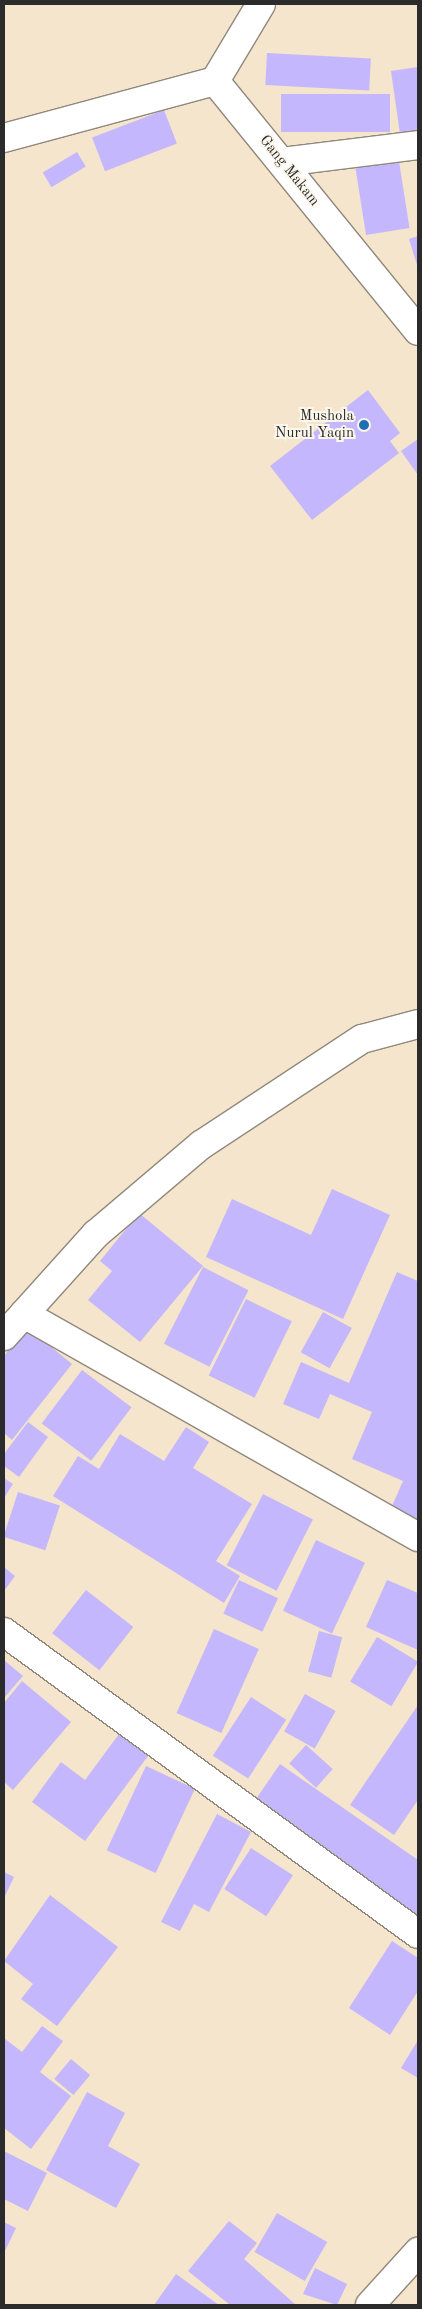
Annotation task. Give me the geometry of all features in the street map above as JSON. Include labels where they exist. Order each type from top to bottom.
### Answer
[{"type":"street","points":[[4,138],[215,81],[261,4]]},
{"type":"street","name":"Gang Makam","points":[[215,81],[418,331]]},
{"type":"street","points":[[282,162],[418,145]]},
{"type":"street","points":[[4,1336],[96,1234],[201,1145],[362,1039],[418,1024]]},
{"type":"street","points":[[24,1314],[418,1537]]},
{"type":"street","points":[[4,1632],[418,1934]]},
{"type":"street","points":[[370,2305],[418,2252]]},
{"type":"building","points":[[267,53],[371,58],[369,90],[265,85]]},
{"type":"building","points":[[418,67],[418,131],[400,134],[391,71]]},
{"type":"building","points":[[281,94],[390,94],[390,132],[281,132]]},
{"type":"building","points":[[164,110],[177,144],[105,171],[92,138]]},
{"type":"building","points":[[397,149],[410,228],[366,235],[354,156]]},
{"type":"building","points":[[77,152],[86,167],[51,187],[43,173]]},
{"type":"building","points":[[418,236],[418,268],[409,239]]},
{"type":"building","points":[[368,390],[400,433],[390,441],[399,453],[312,520],[270,466]]},
{"type":"building","points":[[418,439],[418,475],[401,451]]},
{"type":"building","points":[[332,1189],[390,1215],[343,1319],[206,1257],[232,1199],[311,1235]]},
{"type":"building","points":[[139,1213],[203,1266],[140,1342],[88,1300],[112,1271],[100,1261]]},
{"type":"building","points":[[203,1267],[248,1290],[209,1367],[164,1344]]},
{"type":"building","points":[[397,1272],[418,1281],[418,1526],[389,1513],[403,1481],[352,1459],[372,1412],[330,1394],[319,1419],[283,1404],[301,1362],[349,1383]]},
{"type":"building","points":[[246,1299],[292,1321],[255,1398],[209,1375]]},
{"type":"building","points":[[323,1312],[352,1328],[330,1368],[301,1352]]},
{"type":"building","points":[[27,1327],[72,1364],[12,1440],[4,1433],[4,1356]]},
{"type":"building","points":[[82,1370],[132,1407],[91,1461],[42,1424]]},
{"type":"building","points":[[28,1422],[48,1437],[19,1477],[4,1466],[4,1454]]},
{"type":"building","points":[[186,1427],[209,1442],[193,1468],[252,1504],[216,1561],[240,1576],[224,1603],[53,1496],[78,1456],[99,1469],[120,1434],[164,1461]]},
{"type":"building","points":[[4,1478],[13,1484],[4,1498]]},
{"type":"building","points":[[18,1492],[60,1506],[45,1550],[4,1537]]},
{"type":"building","points":[[263,1494],[313,1519],[277,1591],[227,1565]]},
{"type":"building","points":[[316,1540],[365,1563],[332,1634],[283,1611]]},
{"type":"building","points":[[4,1567],[15,1576],[4,1591]]},
{"type":"building","points":[[239,1580],[278,1598],[262,1632],[223,1614]]},
{"type":"building","points":[[387,1580],[418,1593],[418,1650],[366,1627]]},
{"type":"building","points":[[86,1590],[133,1627],[99,1670],[52,1633]]},
{"type":"building","points":[[214,1629],[259,1649],[221,1733],[177,1713]]},
{"type":"building","points":[[319,1631],[342,1637],[331,1678],[308,1672]]},
{"type":"building","points":[[377,1637],[418,1662],[391,1706],[350,1682]]},
{"type":"building","points":[[4,1660],[23,1676],[4,1698]]},
{"type":"building","points":[[22,1681],[71,1722],[13,1790],[4,1782],[4,1703]]},
{"type":"building","points":[[305,1694],[336,1711],[315,1749],[284,1732]]},
{"type":"building","points":[[251,1697],[286,1720],[248,1779],[213,1756]]},
{"type":"building","points":[[418,1705],[418,1800],[394,1835],[350,1805]]},
{"type":"building","points":[[122,1730],[151,1752],[85,1841],[32,1802],[61,1762],[85,1780]]},
{"type":"building","points":[[306,1745],[333,1769],[316,1788],[289,1764]]},
{"type":"building","points":[[280,1764],[418,1860],[418,1916],[254,1802]]},
{"type":"building","points":[[146,1766],[195,1789],[156,1873],[107,1850]]},
{"type":"building","points":[[217,1814],[251,1832],[209,1912],[194,1904],[180,1931],[161,1922]]},
{"type":"building","points":[[251,1848],[293,1875],[266,1916],[224,1889]]},
{"type":"building","points":[[4,1872],[14,1877],[4,1898]]},
{"type":"building","points":[[50,1895],[118,1947],[57,2026],[21,1999],[33,1984],[4,1961]]},
{"type":"building","points":[[392,1941],[418,1958],[418,1991],[390,2035],[349,2008]]},
{"type":"building","points":[[42,2026],[63,2041],[40,2072],[71,2096],[31,2149],[4,2128],[4,2038],[22,2052]]},
{"type":"building","points":[[418,2040],[418,2078],[401,2068]]},
{"type":"building","points":[[71,2059],[90,2075],[73,2095],[54,2079]]},
{"type":"building","points":[[87,2092],[125,2113],[108,2146],[140,2164],[116,2208],[46,2170]]},
{"type":"building","points":[[4,2151],[47,2173],[28,2211],[4,2199]]},
{"type":"building","points":[[277,2213],[327,2242],[305,2281],[254,2252]]},
{"type":"building","points":[[229,2221],[257,2243],[244,2259],[296,2305],[230,2305],[188,2271]]},
{"type":"building","points":[[4,2222],[16,2228],[4,2253]]},
{"type":"building","points":[[315,2268],[347,2284],[337,2305],[303,2294]]},
{"type":"building","points":[[176,2274],[219,2305],[154,2305]]},
{"type":"place","name":"Mushola Nurul Yaqin","points":[[364,425]]}]
